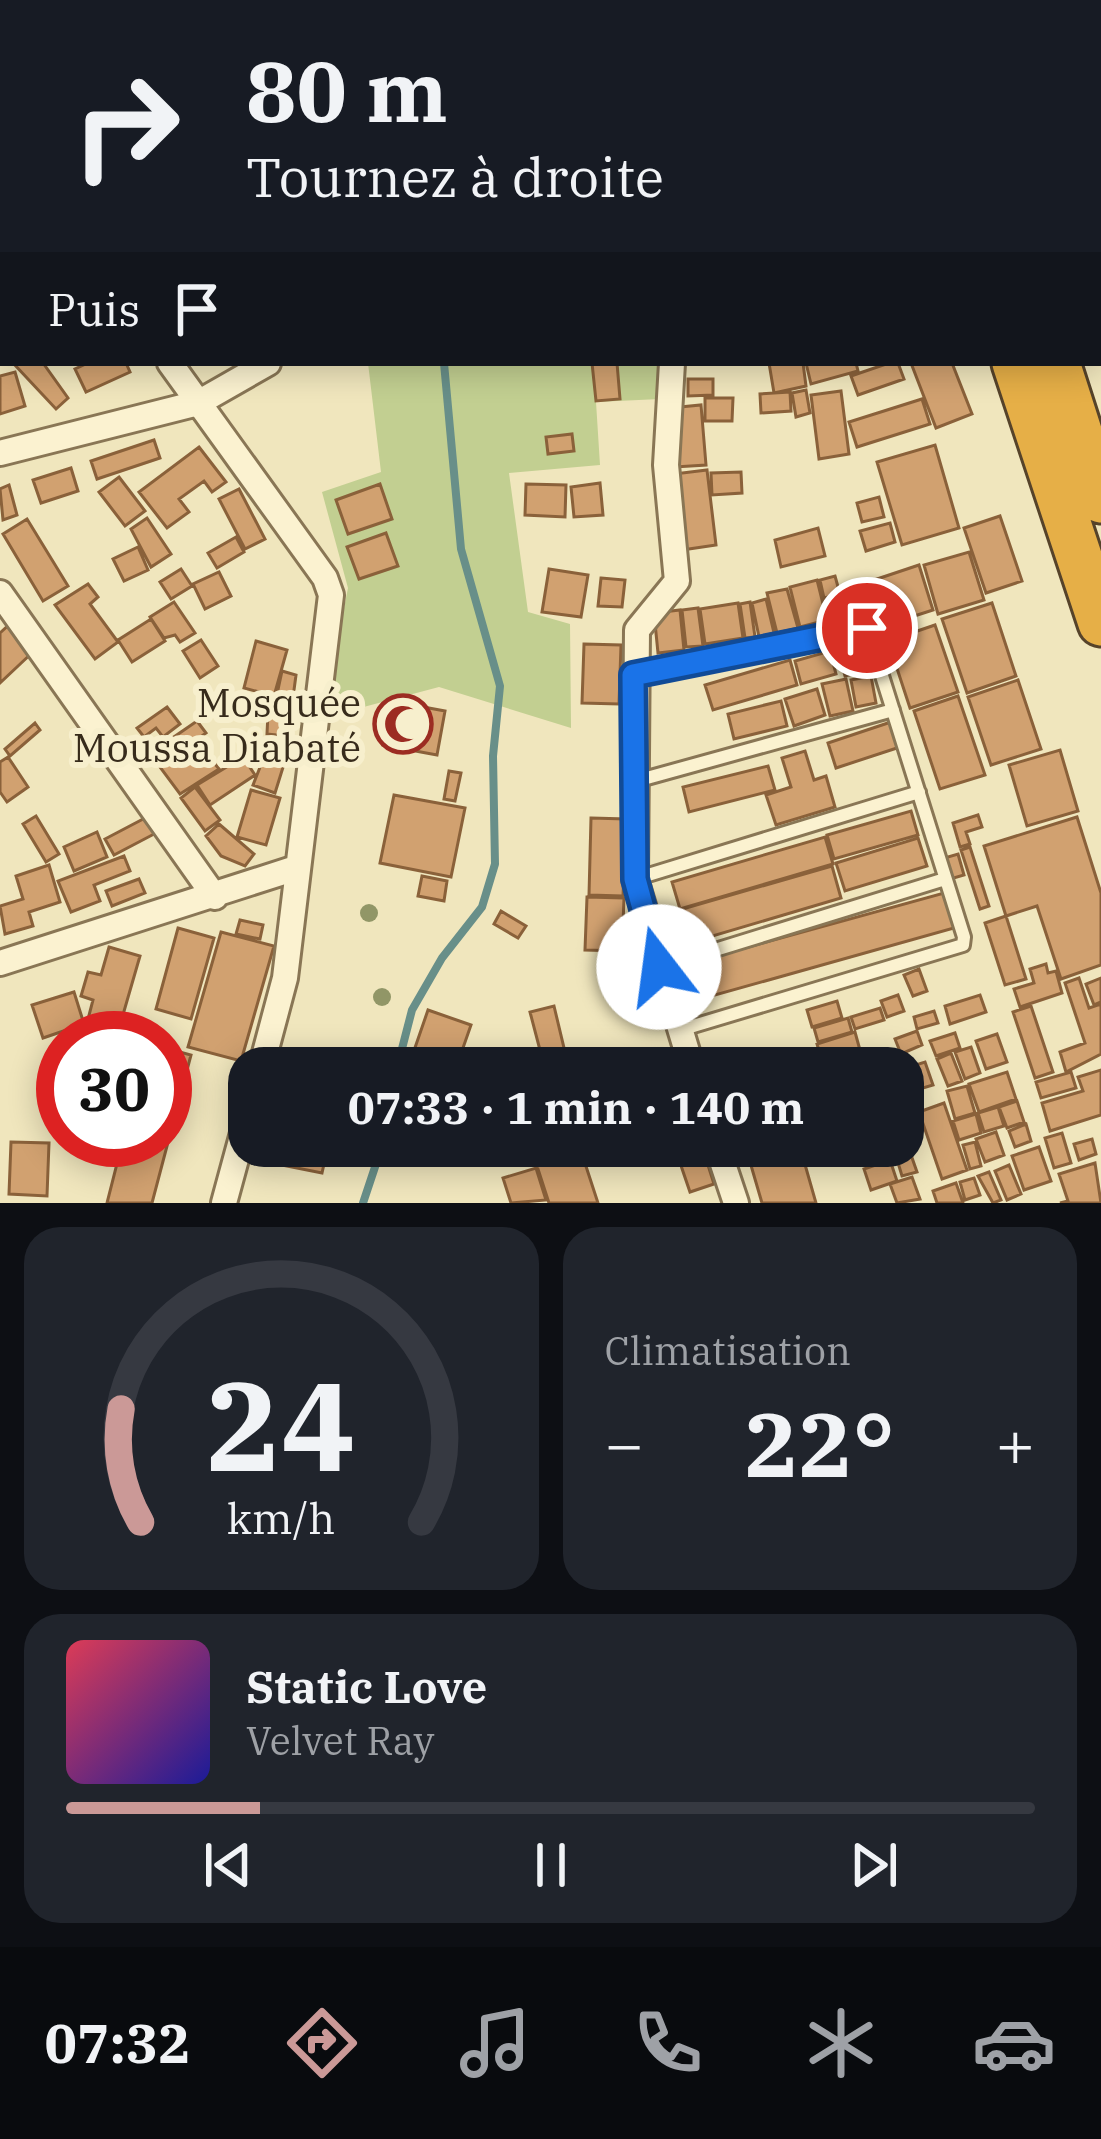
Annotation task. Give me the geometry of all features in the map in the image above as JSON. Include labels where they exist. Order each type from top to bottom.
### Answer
[{"type":"highway","points":[[1016,366],[1101,623]]},
{"type":"highway","points":[[1058,366],[1101,500]]},
{"type":"street","points":[[172,366],[325,578],[331,595],[285,978],[266,1047]]},
{"type":"street","points":[[0,453],[198,403],[263,366]]},
{"type":"street","points":[[672,366],[666,465],[677,581],[637,630],[633,675],[635,879],[685,1047]]},
{"type":"street","points":[[0,593],[214,897]]},
{"type":"street","points":[[0,963],[296,868]]},
{"type":"street","points":[[224,1203],[234,1167]]},
{"type":"street","points":[[725,1167],[736,1203]]},
{"type":"lane","points":[[633,675],[867,628],[963,945],[680,1030]]},
{"type":"lane","points":[[636,781],[893,710]]},
{"type":"lane","points":[[635,879],[919,792]]},
{"type":"lane","points":[[659,967],[945,879]]},
{"type":"green space","points":[[368,366],[660,366],[660,399],[596,402],[600,465],[509,473],[528,612],[570,624],[571,728],[439,687],[322,718],[348,588],[322,492],[381,472]]},
{"type":"building","points":[[16,366],[45,366],[68,398],[56,409]]},
{"type":"building","points":[[127,366],[130,372],[86,392],[75,369]]},
{"type":"building","points":[[592,366],[617,366],[620,399],[596,401]]},
{"type":"building","points":[[770,366],[803,366],[806,386],[774,393]]},
{"type":"building","points":[[807,366],[857,366],[858,371],[811,384]]},
{"type":"building","points":[[880,366],[899,366],[904,379],[858,395],[851,376]]},
{"type":"building","points":[[912,366],[953,366],[972,414],[936,428]]},
{"type":"building","points":[[15,372],[25,406],[0,414],[0,376]]},
{"type":"building","points":[[688,379],[713,379],[713,395],[688,396]]},
{"type":"building","points":[[806,390],[810,413],[796,417],[792,393]]},
{"type":"building","points":[[841,391],[849,454],[819,459],[811,395]]},
{"type":"building","points":[[790,392],[791,411],[761,413],[760,394]]},
{"type":"building","points":[[705,398],[733,398],[732,421],[705,421]]},
{"type":"building","points":[[922,399],[930,424],[857,447],[849,422]]},
{"type":"building","points":[[701,405],[706,465],[675,467],[669,408]]},
{"type":"building","points":[[572,434],[574,451],[548,454],[546,437]]},
{"type":"building","points":[[154,440],[160,458],[97,479],[91,461]]},
{"type":"building","points":[[935,445],[959,528],[902,545],[877,462]]},
{"type":"building","points":[[199,447],[226,482],[212,492],[204,481],[179,499],[189,512],[167,528],[139,492]]},
{"type":"building","points":[[71,468],[78,491],[41,503],[33,480]]},
{"type":"building","points":[[707,470],[716,545],[682,550],[674,474]]},
{"type":"building","points":[[741,472],[742,493],[712,495],[711,473]]},
{"type":"building","points":[[119,477],[145,511],[125,526],[99,492]]},
{"type":"building","points":[[600,483],[603,515],[574,517],[571,487]]},
{"type":"building","points":[[380,484],[392,519],[348,534],[336,500]]},
{"type":"building","points":[[526,484],[566,485],[565,517],[525,515]]},
{"type":"building","points":[[9,485],[17,515],[3,520],[0,489]]},
{"type":"building","points":[[239,489],[265,539],[245,549],[219,499]]},
{"type":"building","points":[[879,497],[884,517],[862,522],[857,503]]},
{"type":"building","points":[[1000,516],[1022,581],[986,593],[964,528]]},
{"type":"building","points":[[147,518],[171,554],[151,567],[131,529]]},
{"type":"building","points":[[27,519],[68,586],[43,601],[3,534]]},
{"type":"building","points":[[890,523],[895,542],[866,551],[860,531]]},
{"type":"building","points":[[818,528],[825,556],[781,567],[775,540]]},
{"type":"building","points":[[386,533],[398,566],[359,579],[347,547]]},
{"type":"building","points":[[236,537],[244,552],[217,568],[208,553]]},
{"type":"building","points":[[138,547],[148,570],[124,581],[113,559]]},
{"type":"building","points":[[969,552],[984,600],[938,614],[924,565]]},
{"type":"building","points":[[919,565],[933,610],[874,629],[859,585]]},
{"type":"building","points":[[181,569],[192,586],[171,599],[160,582]]},
{"type":"building","points":[[549,569],[588,575],[581,617],[542,612]]},
{"type":"building","points":[[219,572],[231,596],[205,609],[193,584]]},
{"type":"building","points":[[835,576],[840,594],[824,598],[820,580]]},
{"type":"building","points":[[601,578],[625,580],[622,607],[598,606]]},
{"type":"building","points":[[817,580],[827,620],[800,627],[790,587]]},
{"type":"building","points":[[88,584],[98,597],[90,604],[118,642],[95,659],[55,605]]},
{"type":"building","points":[[787,589],[798,628],[777,633],[767,593]]},
{"type":"building","points":[[853,593],[858,613],[831,620],[825,600]]},
{"type":"building","points":[[766,599],[774,633],[759,637],[752,603]]},
{"type":"building","points":[[174,602],[195,633],[180,642],[175,635],[164,638],[150,617]]},
{"type":"building","points":[[750,602],[755,637],[745,638],[740,604]]},
{"type":"building","points":[[738,603],[743,638],[705,644],[700,609]]},
{"type":"building","points":[[992,603],[1016,676],[967,693],[942,619]]},
{"type":"building","points":[[698,608],[703,646],[686,647],[682,610]]},
{"type":"building","points":[[680,610],[684,650],[658,653],[654,613]]},
{"type":"building","points":[[151,619],[165,641],[132,662],[118,640]]},
{"type":"building","points":[[11,623],[35,650],[0,683],[0,633]]},
{"type":"building","points":[[935,625],[958,692],[910,708],[888,641]]},
{"type":"building","points":[[201,640],[218,666],[200,678],[183,651]]},
{"type":"building","points":[[256,641],[287,650],[274,696],[244,688]]},
{"type":"building","points":[[584,644],[621,645],[619,704],[582,703]]},
{"type":"building","points":[[860,644],[866,671],[845,676],[838,650]]},
{"type":"building","points":[[830,651],[836,674],[801,684],[795,661]]},
{"type":"building","points":[[790,660],[797,685],[713,710],[705,685]]},
{"type":"building","points":[[282,671],[296,675],[292,705],[276,699]]},
{"type":"building","points":[[871,676],[876,703],[856,707],[851,680]]},
{"type":"building","points":[[846,679],[853,711],[830,716],[822,684]]},
{"type":"building","points":[[1018,680],[1041,749],[991,765],[968,697]]},
{"type":"building","points":[[817,689],[825,715],[794,726],[785,699]]},
{"type":"building","points":[[958,696],[985,775],[940,789],[914,711]]},
{"type":"building","points":[[391,701],[445,711],[437,755],[383,745]]},
{"type":"building","points":[[781,701],[787,726],[734,739],[728,714]]},
{"type":"building","points":[[167,707],[180,724],[163,737],[156,728],[144,737],[137,728]]},
{"type":"building","points":[[268,713],[287,714],[286,736],[267,734]]},
{"type":"building","points":[[197,721],[206,733],[180,752],[171,739]]},
{"type":"building","points":[[891,722],[900,747],[836,768],[828,743]]},
{"type":"building","points":[[35,723],[40,730],[10,756],[5,749]]},
{"type":"building","points":[[270,742],[289,748],[275,793],[253,785]]},
{"type":"building","points":[[200,745],[219,769],[180,794],[154,759],[169,748],[179,759]]},
{"type":"building","points":[[1060,750],[1078,811],[1027,826],[1009,765]]},
{"type":"building","points":[[805,751],[814,780],[826,776],[835,807],[776,825],[766,795],[791,787],[782,758]]},
{"type":"building","points":[[8,757],[28,787],[7,802],[0,792],[0,762]]},
{"type":"building","points":[[243,757],[255,775],[210,805],[197,785]]},
{"type":"building","points":[[768,766],[775,790],[689,812],[683,787]]},
{"type":"building","points":[[449,771],[461,773],[455,801],[444,799]]},
{"type":"building","points":[[195,787],[220,820],[205,831],[181,798]]},
{"type":"building","points":[[251,790],[280,798],[266,845],[237,837]]},
{"type":"building","points":[[394,795],[465,808],[451,877],[380,863]]},
{"type":"building","points":[[911,811],[918,835],[834,859],[827,835]]},
{"type":"building","points":[[978,815],[982,827],[966,832],[970,844],[960,847],[953,823]]},
{"type":"building","points":[[36,816],[59,854],[46,862],[23,824]]},
{"type":"building","points":[[147,817],[156,833],[114,855],[105,839]]},
{"type":"building","points":[[1077,817],[1101,893],[1101,965],[1061,979],[1037,906],[1006,916],[984,846]]},
{"type":"building","points":[[591,818],[626,819],[623,896],[589,895]]},
{"type":"building","points":[[219,824],[254,854],[245,866],[221,856],[206,836]]},
{"type":"building","points":[[97,832],[107,857],[74,871],[64,847]]},
{"type":"building","points":[[825,837],[833,864],[680,909],[672,882]]},
{"type":"building","points":[[918,838],[927,866],[845,891],[836,863]]},
{"type":"building","points":[[970,847],[989,906],[980,909],[961,850]]},
{"type":"building","points":[[958,854],[964,875],[947,880],[941,859]]},
{"type":"building","points":[[124,856],[130,871],[94,885],[100,901],[71,912],[58,881]]},
{"type":"building","points":[[49,865],[60,902],[29,912],[33,926],[5,934],[0,906],[23,899],[16,876]]},
{"type":"building","points":[[832,866],[841,898],[689,943],[679,910]]},
{"type":"building","points":[[422,876],[447,881],[444,901],[418,896]]},
{"type":"building","points":[[139,879],[145,893],[112,906],[106,891]]},
{"type":"building","points":[[944,893],[954,928],[708,997],[698,961]]},
{"type":"building","points":[[587,897],[624,898],[622,951],[585,950]]},
{"type":"building","points":[[501,911],[526,926],[518,938],[494,924]]},
{"type":"building","points":[[1006,916],[1026,979],[1005,985],[985,923]]},
{"type":"building","points":[[240,920],[263,925],[260,939],[236,934]]},
{"type":"building","points":[[178,928],[214,938],[192,1015],[192,1011],[156,1009]]},
{"type":"building","points":[[221,932],[274,946],[245,1047],[228,1047],[228,1058],[192,1048],[192,1033]]},
{"type":"building","points":[[109,947],[140,956],[124,1011],[90,1011],[93,1000],[81,996],[88,972],[101,975]]},
{"type":"building","points":[[1046,964],[1048,973],[1056,971],[1062,993],[1020,1007],[1014,989],[1034,983],[1030,969]]},
{"type":"building","points":[[919,969],[927,991],[913,996],[904,975]]},
{"type":"building","points":[[1079,978],[1089,1008],[1101,1004],[1101,1054],[1066,1072],[1060,1052],[1085,1043],[1065,983]]},
{"type":"building","points":[[1101,978],[1101,1002],[1094,1005],[1086,984]]},
{"type":"building","points":[[74,992],[80,1011],[36,1011],[36,1017],[32,1005]]},
{"type":"building","points":[[898,995],[904,1011],[887,1017],[881,1001]]},
{"type":"building","points":[[980,995],[986,1012],[950,1024],[945,1006]]},
{"type":"building","points":[[837,1001],[842,1018],[812,1027],[807,1010]]},
{"type":"building","points":[[554,1006],[564,1047],[539,1047],[530,1012]]},
{"type":"building","points":[[1031,1006],[1053,1072],[1035,1078],[1013,1012]]},
{"type":"building","points":[[880,1008],[884,1020],[855,1029],[851,1017]]},
{"type":"building","points":[[428,1010],[471,1025],[463,1047],[415,1047]]},
{"type":"building","points":[[934,1011],[938,1023],[917,1029],[914,1017]]},
{"type":"building","points":[[848,1018],[852,1032],[818,1042],[814,1028]]},
{"type":"building","points":[[917,1031],[922,1045],[898,1047],[895,1039]]},
{"type":"building","points":[[855,1032],[859,1047],[818,1047]]},
{"type":"building","points":[[955,1033],[960,1048],[936,1056],[930,1041]]},
{"type":"building","points":[[997,1034],[1007,1062],[986,1069],[976,1041]]},
{"type":"building","points":[[971,1047],[980,1073],[965,1079],[955,1052]]},
{"type":"building","points":[[951,1053],[962,1081],[948,1086],[937,1059]]},
{"type":"building","points":[[924,1062],[933,1085],[924,1088]]},
{"type":"building","points":[[1101,1070],[1101,1115],[1050,1131],[1042,1103],[1083,1091],[1078,1077]]},
{"type":"building","points":[[1007,1072],[1016,1099],[979,1112],[969,1084]]},
{"type":"building","points":[[1071,1072],[1076,1088],[1041,1098],[1036,1082]]},
{"type":"building","points":[[967,1086],[975,1113],[955,1119],[947,1091]]},
{"type":"building","points":[[1017,1101],[1024,1122],[1007,1128],[999,1107]]},
{"type":"building","points":[[944,1103],[967,1170],[942,1179],[924,1127],[924,1110]]},
{"type":"building","points":[[998,1107],[1004,1126],[984,1132],[978,1113]]},
{"type":"building","points":[[976,1114],[981,1133],[959,1140],[953,1121]]},
{"type":"building","points":[[1026,1124],[1031,1141],[1015,1147],[1009,1131]]},
{"type":"building","points":[[996,1132],[1004,1155],[985,1162],[976,1139]]},
{"type":"building","points":[[1062,1133],[1071,1163],[1054,1168],[1045,1138]]},
{"type":"building","points":[[1092,1139],[1096,1154],[1079,1160],[1074,1144]]},
{"type":"building","points":[[11,1142],[36,1143],[36,1167],[48,1167],[47,1196],[9,1194]]},
{"type":"building","points":[[975,1142],[981,1166],[970,1169],[963,1145]]},
{"type":"building","points":[[1039,1147],[1051,1181],[1024,1190],[1012,1156]]},
{"type":"building","points":[[1095,1163],[1101,1203],[1060,1203],[1068,1201],[1059,1174]]},
{"type":"building","points":[[1009,1165],[1021,1194],[1007,1200],[995,1171]]},
{"type":"building","points":[[116,1167],[161,1167],[152,1203],[107,1203]]},
{"type":"building","points":[[292,1167],[323,1167],[322,1173]]},
{"type":"building","points":[[537,1167],[586,1167],[598,1203],[549,1203]]},
{"type":"building","points":[[681,1167],[709,1167],[714,1184],[690,1192]]},
{"type":"building","points":[[751,1167],[806,1167],[816,1203],[762,1203]]},
{"type":"building","points":[[892,1167],[897,1181],[871,1190],[864,1169]]},
{"type":"building","points":[[899,1167],[915,1167],[917,1172],[902,1176]]},
{"type":"building","points":[[536,1168],[546,1200],[511,1203],[503,1178]]},
{"type":"building","points":[[989,1172],[1001,1200],[993,1203],[978,1176]]},
{"type":"building","points":[[912,1177],[920,1199],[897,1203],[890,1184]]},
{"type":"building","points":[[974,1178],[980,1195],[965,1200],[960,1182]]},
{"type":"building","points":[[956,1183],[963,1203],[937,1203],[933,1191]]},
{"type":"waterway","points":[[402,1047],[412,1010],[442,958],[482,907],[495,864],[493,756],[500,686],[461,549],[444,366]]},
{"type":"waterway","points":[[363,1203],[375,1167]]},
{"type":"place","name":"Mosquée Moussa Diabaté","points":[[403,724]]},
{"type":"route","points":[[659,967],[635,879],[633,675],[867,628]]}]
